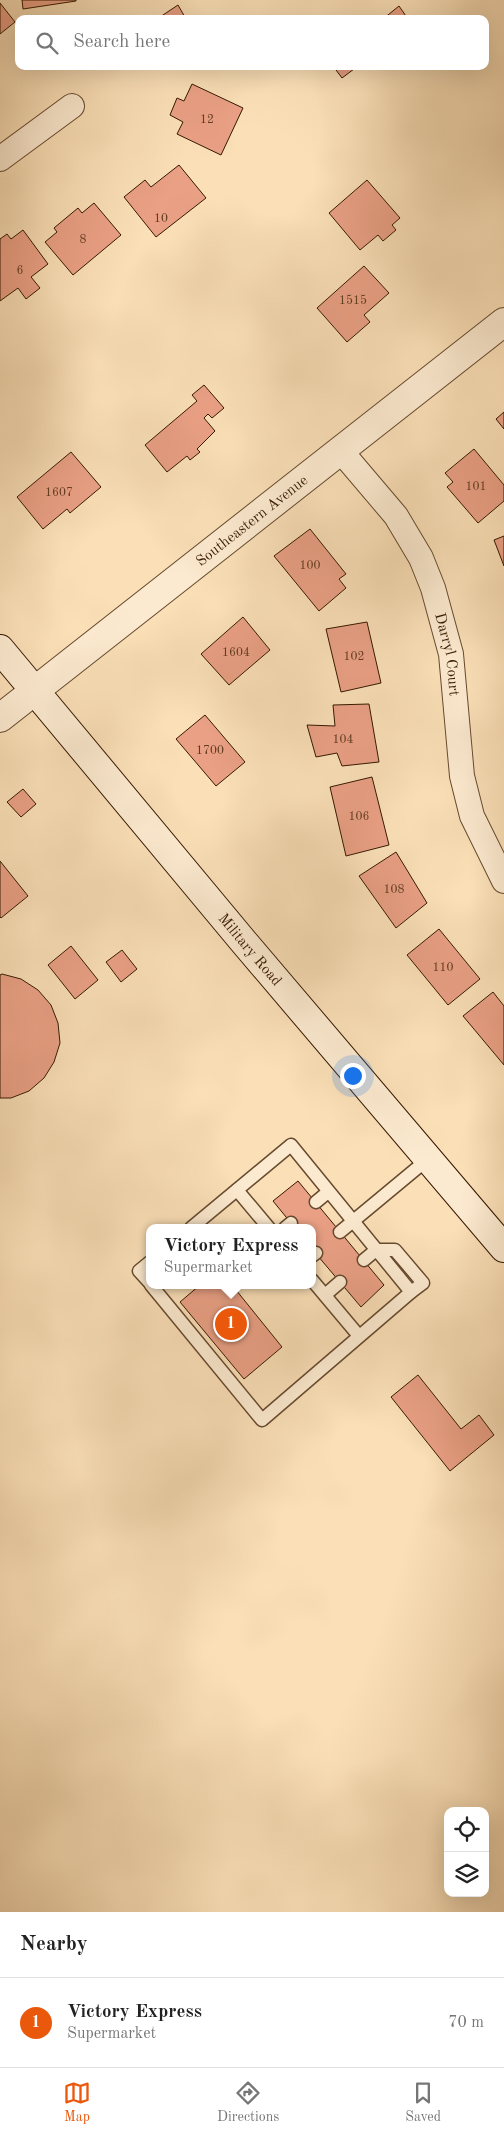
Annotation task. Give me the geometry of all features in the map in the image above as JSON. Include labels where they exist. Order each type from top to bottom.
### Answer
[{"type":"main road","name":"Southeastern Avenue","points":[[0,718],[504,322]]},
{"type":"main road","name":"Military Road","points":[[0,648],[35,692],[504,1248]]},
{"type":"street","points":[[0,159],[72,106]]},
{"type":"street","name":"Darryl Court","points":[[340,450],[396,516],[421,558],[434,588],[451,654],[462,776],[472,816],[504,881]]},
{"type":"lane","points":[[155,1289],[262,1420],[411,1292],[291,1145],[196,1224]]},
{"type":"lane","points":[[340,1232],[428,1159]]},
{"type":"lane","points":[[237,1190],[266,1224]]},
{"type":"lane","points":[[316,1202],[328,1192]]},
{"type":"lane","points":[[364,1260],[376,1250]]},
{"type":"lane","points":[[146,1266],[140,1271],[146,1278]]},
{"type":"lane","points":[[325,1295],[340,1282]]},
{"type":"lane","points":[[316,1285],[359,1336]]},
{"type":"building","points":[[22,0],[76,0],[76,1],[23,9]]},
{"type":"building","points":[[0,3],[15,22],[0,34]]},
{"type":"building","points":[[178,5],[184,15],[163,15]]},
{"type":"building","points":[[399,6],[405,15],[388,15]]},
{"type":"building","points":[[336,70],[353,70],[342,78]]},
{"type":"building","points":[[192,84],[243,108],[221,155],[177,134],[183,122],[170,115],[177,98],[184,101]]},
{"type":"building","points":[[179,165],[206,198],[156,237],[124,197],[145,180],[151,187]]},
{"type":"building","points":[[367,180],[400,218],[392,225],[396,230],[383,241],[378,235],[360,250],[329,213]]},
{"type":"building","points":[[94,203],[121,235],[73,275],[45,242],[57,232],[54,228],[78,208],[82,213]]},
{"type":"building","points":[[23,230],[48,264],[31,277],[40,288],[26,299],[18,288],[0,301],[0,239],[7,234],[11,239]]},
{"type":"building","points":[[364,266],[389,293],[364,315],[370,322],[347,342],[317,308]]},
{"type":"building","points":[[204,385],[224,408],[212,418],[208,414],[204,418],[215,431],[197,449],[200,452],[190,460],[187,456],[167,472],[145,445],[197,401],[192,395]]},
{"type":"building","points":[[504,412],[504,429],[496,419]]},
{"type":"building","points":[[474,449],[504,485],[504,501],[478,523],[447,487],[453,482],[445,473]]},
{"type":"building","points":[[71,452],[101,487],[70,513],[67,509],[43,529],[17,497]]},
{"type":"building","points":[[310,529],[346,574],[339,579],[346,588],[319,611],[274,556]]},
{"type":"building","points":[[504,536],[504,566],[494,540]]},
{"type":"building","points":[[243,617],[270,650],[229,685],[201,654]]},
{"type":"building","points":[[367,622],[381,683],[341,692],[326,629]]},
{"type":"building","points":[[369,704],[379,762],[342,766],[337,753],[316,757],[307,725],[335,726],[333,705]]},
{"type":"building","points":[[205,715],[245,762],[216,786],[176,739]]},
{"type":"building","points":[[372,777],[389,845],[346,856],[330,787]]},
{"type":"building","points":[[23,789],[36,804],[21,817],[7,802]]},
{"type":"building","points":[[396,852],[427,903],[396,928],[359,876]]},
{"type":"building","points":[[0,861],[28,896],[1,918],[0,917]]},
{"type":"building","points":[[439,929],[480,979],[448,1005],[407,955]]},
{"type":"building","points":[[71,946],[98,980],[75,999],[48,965]]},
{"type":"building","points":[[122,950],[137,969],[121,982],[106,962]]},
{"type":"building","points":[[0,975],[21,979],[38,990],[51,1005],[58,1023],[60,1043],[54,1062],[44,1078],[29,1091],[11,1098],[0,1098]]},
{"type":"building","points":[[493,992],[504,1006],[504,1065],[463,1016]]},
{"type":"building","points":[[298,1181],[384,1285],[361,1307],[316,1254],[316,1224],[292,1224],[273,1201]]},
{"type":"building","points":[[195,1289],[235,1289],[282,1347],[244,1379],[180,1302]]},
{"type":"building","points":[[418,1375],[461,1429],[479,1415],[494,1435],[450,1471],[391,1397]]},
{"type":"place","name":"Victory Express","points":[[231,1324]]}]
